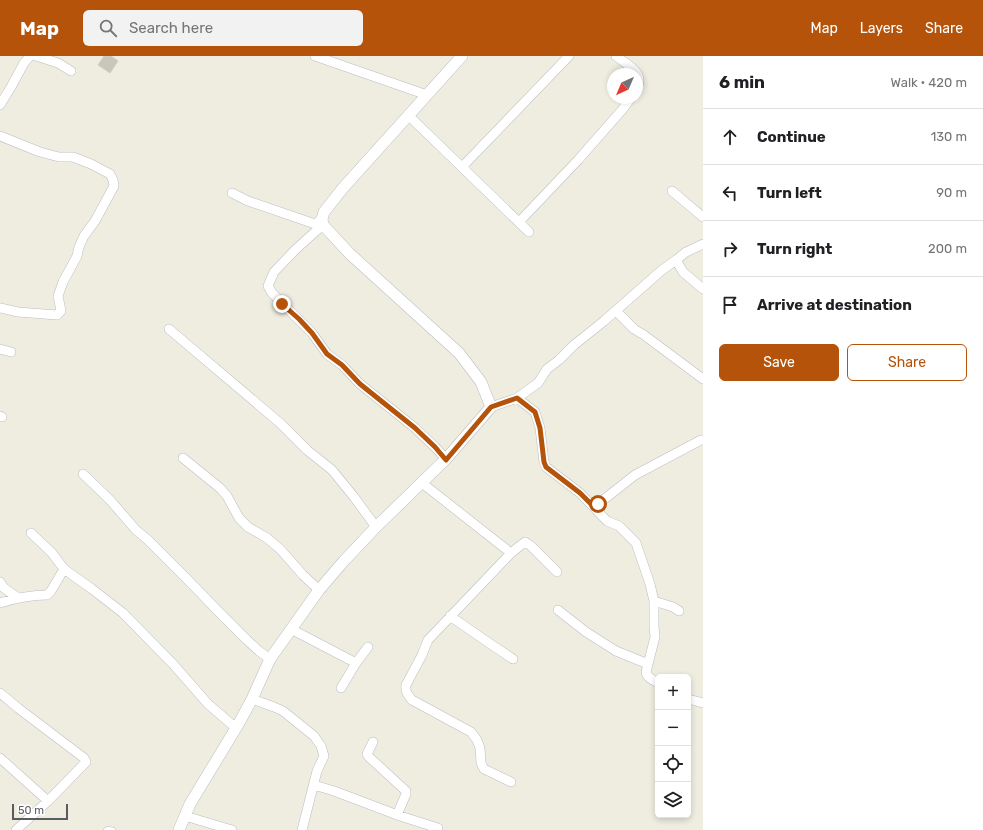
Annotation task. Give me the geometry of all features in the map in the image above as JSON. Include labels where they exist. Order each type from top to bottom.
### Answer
[{"type":"street","points":[[0,105],[12,87],[24,63],[30,56]]},
{"type":"street","points":[[36,56],[58,63],[71,71]]},
{"type":"street","points":[[315,56],[427,95]]},
{"type":"street","points":[[446,460],[415,428],[360,384],[342,365],[327,354],[312,333],[282,304],[268,286],[274,272],[316,231],[323,222],[324,212],[343,188],[462,56]]},
{"type":"street","points":[[462,167],[569,56]]},
{"type":"street","points":[[616,56],[632,68]]},
{"type":"street","points":[[519,222],[578,160],[626,104]]},
{"type":"street","points":[[408,115],[529,232]]},
{"type":"street","points":[[0,136],[40,152],[59,157],[73,157],[91,164],[110,174],[114,186],[95,221],[84,236],[77,256],[63,282],[58,296],[61,311],[57,315],[18,312],[0,308]]},
{"type":"street","points":[[672,191],[703,217]]},
{"type":"street","points":[[232,193],[248,201],[315,224],[323,222]]},
{"type":"street","points":[[323,222],[350,254],[458,353],[481,382],[491,407]]},
{"type":"street","points":[[179,830],[190,804],[252,699],[270,659],[319,590],[342,562],[446,460],[491,407],[517,398],[538,384],[547,369],[662,270],[686,252],[703,244]]},
{"type":"street","points":[[676,260],[683,272],[703,289]]},
{"type":"street","points":[[616,311],[634,329],[703,379]]},
{"type":"street","points":[[169,329],[280,423],[307,450],[332,470],[376,527]]},
{"type":"street","points":[[0,349],[11,352]]},
{"type":"street","points":[[517,398],[535,412],[540,428],[544,462],[546,467],[580,493],[607,521],[619,526],[636,543],[640,550],[654,601],[655,636],[646,672],[649,678],[655,681]]},
{"type":"street","points":[[592,505],[598,504],[635,474],[703,440]]},
{"type":"street","points":[[183,458],[220,488],[227,496],[239,518],[248,527],[267,538],[280,549],[303,575],[319,590]]},
{"type":"street","points":[[83,474],[110,500],[136,530],[148,540],[251,644],[270,659]]},
{"type":"street","points":[[422,483],[511,553]]},
{"type":"street","points":[[32,533],[52,553],[64,569],[122,613],[173,664],[208,704],[236,728]]},
{"type":"street","points":[[511,782],[484,769],[480,764],[480,748],[477,740],[471,732],[412,700],[408,695],[406,686],[428,640],[517,548],[525,542],[530,545],[557,572]]},
{"type":"street","points":[[0,602],[36,595],[47,595],[64,569]]},
{"type":"street","points":[[0,582],[4,588],[18,598]]},
{"type":"street","points":[[654,601],[673,607],[679,611]]},
{"type":"street","points":[[558,610],[586,632],[616,651],[648,664]]},
{"type":"street","points":[[450,616],[513,659]]},
{"type":"street","points":[[291,629],[356,663]]},
{"type":"street","points":[[341,688],[356,663],[368,647]]},
{"type":"street","points":[[0,693],[84,758],[86,762],[48,801],[16,830]]},
{"type":"street","points":[[252,699],[283,711],[314,736],[321,746],[324,756],[317,771],[302,830]]},
{"type":"street","points":[[691,700],[703,703]]},
{"type":"street","points":[[373,742],[367,754],[368,757],[406,791],[397,815]]},
{"type":"street","points":[[0,758],[48,801]]},
{"type":"street","points":[[314,785],[334,790],[397,815],[438,828]]},
{"type":"street","points":[[185,816],[232,830]]},
{"type":"lane","points":[[106,830],[112,830]]},
{"type":"building","points":[[104,56],[111,56],[118,61],[110,73],[98,65]]},
{"type":"route","points":[[282,304],[312,333],[327,354],[342,365],[360,384],[415,428],[446,460],[491,407],[517,398],[535,412],[540,428],[544,462],[546,467],[580,493],[592,505],[598,504]]}]
